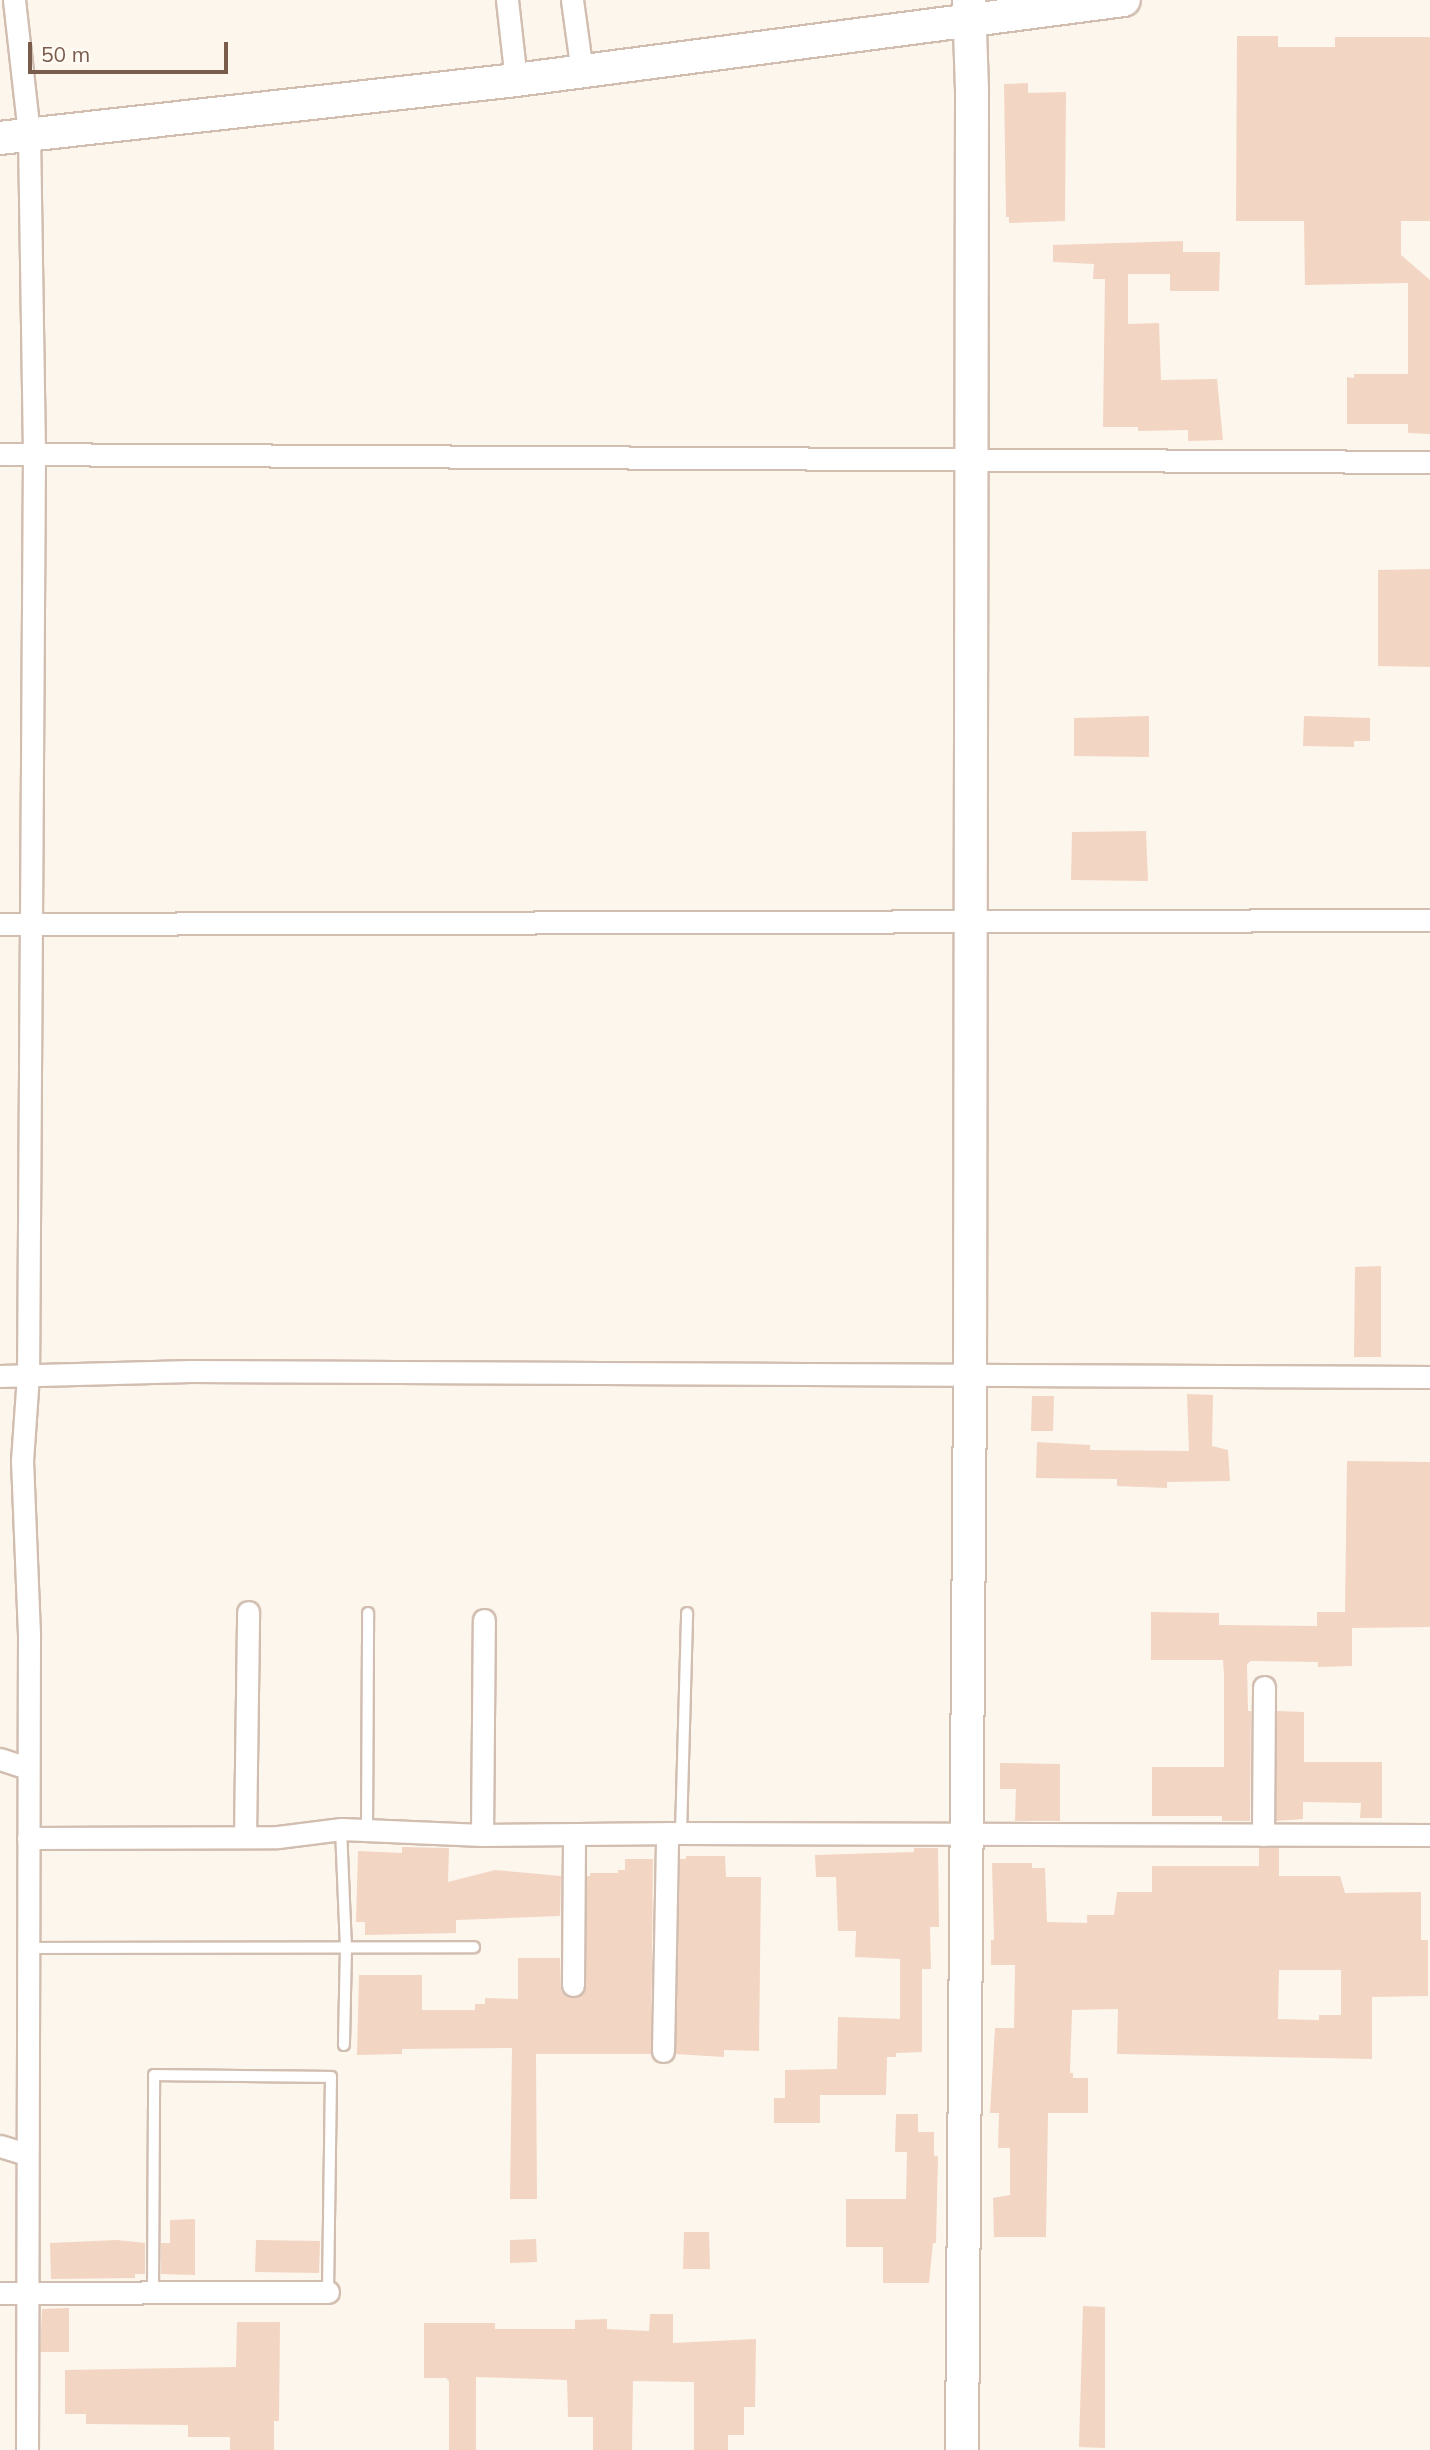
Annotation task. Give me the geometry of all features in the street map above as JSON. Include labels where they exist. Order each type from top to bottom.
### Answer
[{"type":"street","points":[[14,0],[15,136],[34,454],[28,1376],[22,1460],[29,1637],[27,2450]]},
{"type":"street","points":[[507,0],[516,80]]},
{"type":"street","points":[[572,0],[582,72]]},
{"type":"street","points":[[15,136],[582,72],[970,11],[1124,0]]},
{"type":"street","points":[[962,2450],[970,1377],[970,11]]},
{"type":"street","points":[[0,454],[1430,462]]},
{"type":"street","points":[[0,924],[971,919],[1430,920]]},
{"type":"street","points":[[0,1376],[204,1371],[970,1377],[1430,1377]]},
{"type":"street","points":[[245,1837],[248,1612]]},
{"type":"street","points":[[482,1835],[484,1620]]},
{"type":"street","points":[[1263,1835],[1264,1687]]},
{"type":"street","points":[[0,1759],[29,1768]]},
{"type":"street","points":[[27,1838],[278,1837],[341,1829],[482,1835],[1430,1835]]},
{"type":"street","points":[[663,2051],[674,1833]]},
{"type":"street","points":[[573,1985],[574,1835]]},
{"type":"street","points":[[0,2146],[27,2154]]},
{"type":"street","points":[[0,2293],[328,2292]]},
{"type":"lane","points":[[367,1830],[368,1613]]},
{"type":"lane","points":[[674,1833],[687,1613]]},
{"type":"lane","points":[[341,1829],[345,1947],[344,2045]]},
{"type":"lane","points":[[27,1948],[474,1947]]},
{"type":"lane","points":[[153,2293],[154,2075],[331,2077],[328,2292]]},
{"type":"building","points":[[1237,36],[1278,36],[1278,47],[1335,47],[1335,37],[1430,37],[1430,221],[1401,221],[1401,255],[1430,280],[1430,434],[1408,433],[1408,424],[1347,424],[1347,377],[1354,378],[1354,374],[1408,374],[1408,283],[1305,285],[1304,221],[1236,221]]},
{"type":"building","points":[[1028,83],[1028,93],[1066,92],[1065,221],[1009,223],[1009,217],[1006,217],[1004,84]]},
{"type":"building","points":[[1183,241],[1183,252],[1220,252],[1219,291],[1170,291],[1170,274],[1128,274],[1128,324],[1159,323],[1161,380],[1217,379],[1223,440],[1188,441],[1188,430],[1138,431],[1138,427],[1103,427],[1105,279],[1093,279],[1094,264],[1053,262],[1053,245]]},
{"type":"building","points":[[1430,569],[1430,667],[1378,666],[1378,570]]},
{"type":"building","points":[[1149,716],[1149,757],[1074,756],[1074,718]]},
{"type":"building","points":[[1304,716],[1370,718],[1370,741],[1354,741],[1354,747],[1303,746]]},
{"type":"building","points":[[1146,831],[1148,881],[1071,880],[1072,832]]},
{"type":"building","points":[[1381,1266],[1381,1357],[1354,1357],[1355,1267]]},
{"type":"building","points":[[1187,1394],[1213,1395],[1212,1446],[1228,1450],[1230,1481],[1167,1482],[1167,1488],[1117,1486],[1117,1479],[1036,1478],[1037,1442],[1090,1445],[1090,1450],[1189,1451]]},
{"type":"building","points":[[1032,1396],[1054,1396],[1053,1431],[1031,1431]]},
{"type":"building","points":[[1347,1461],[1430,1462],[1430,1627],[1352,1628],[1352,1666],[1318,1667],[1318,1662],[1251,1661],[1247,1664],[1248,1711],[1251,1711],[1250,1821],[1222,1821],[1222,1816],[1152,1816],[1152,1767],[1224,1767],[1224,1675],[1223,1660],[1151,1660],[1151,1612],[1219,1613],[1219,1625],[1317,1626],[1317,1612],[1345,1612]]},
{"type":"building","points":[[1277,1711],[1304,1712],[1304,1762],[1382,1762],[1382,1818],[1360,1818],[1361,1803],[1303,1802],[1303,1819],[1276,1821]]},
{"type":"building","points":[[1000,1763],[1060,1764],[1060,1821],[1015,1821],[1016,1789],[1000,1789]]},
{"type":"building","points":[[402,1847],[449,1848],[448,1882],[495,1870],[561,1876],[560,1916],[456,1920],[456,1933],[365,1935],[365,1922],[356,1922],[358,1851],[402,1853]]},
{"type":"building","points":[[914,1848],[938,1848],[939,1927],[930,1927],[931,1969],[922,1969],[922,2052],[896,2053],[896,2057],[887,2057],[886,2095],[820,2095],[820,2123],[774,2123],[774,2098],[785,2098],[785,2070],[837,2069],[838,2017],[900,2019],[900,1959],[855,1957],[856,1931],[838,1931],[836,1877],[816,1877],[815,1855],[914,1852]]},
{"type":"building","points":[[1259,1848],[1279,1848],[1279,1876],[1340,1876],[1345,1893],[1421,1892],[1421,1940],[1428,1940],[1428,1996],[1372,1997],[1372,2059],[1117,2054],[1118,2009],[1072,2010],[1070,2073],[1073,2073],[1073,2078],[1088,2078],[1088,2113],[1048,2113],[1046,2237],[994,2237],[993,2198],[1010,2195],[1010,2148],[998,2148],[999,2113],[990,2113],[995,2028],[1014,2028],[1015,1965],[991,1965],[991,1940],[994,1940],[992,1863],[1032,1863],[1032,1868],[1045,1868],[1047,1922],[1087,1923],[1087,1915],[1114,1915],[1117,1892],[1152,1892],[1152,1866],[1259,1866]],"holes":[[[1279,1970],[1341,1970],[1341,2015],[1319,2015],[1319,2020],[1278,2019]]]},
{"type":"building","points":[[686,1856],[725,1856],[726,1877],[761,1877],[759,2051],[724,2050],[724,2057],[675,2054],[680,1859],[686,1859]]},
{"type":"building","points":[[625,1859],[653,1859],[651,2054],[536,2054],[537,2199],[510,2199],[512,2048],[402,2049],[402,2054],[357,2055],[359,1975],[422,1975],[422,2010],[475,2010],[475,2004],[485,2004],[485,1998],[518,1999],[518,1958],[560,1958],[561,1991],[567,1997],[579,1997],[586,1985],[587,1876],[590,1876],[590,1873],[618,1873],[618,1870],[625,1870]]},
{"type":"building","points":[[896,2114],[918,2114],[918,2132],[934,2132],[934,2156],[938,2156],[936,2243],[933,2243],[929,2283],[883,2283],[883,2247],[846,2247],[846,2199],[906,2199],[907,2152],[895,2152]]},
{"type":"building","points":[[195,2219],[195,2275],[161,2274],[161,2243],[170,2243],[170,2220]]},
{"type":"building","points":[[684,2232],[709,2232],[710,2269],[683,2269]]},
{"type":"building","points":[[536,2239],[537,2262],[510,2263],[510,2240]]},
{"type":"building","points":[[117,2240],[145,2243],[145,2274],[135,2274],[135,2278],[51,2279],[50,2243]]},
{"type":"building","points":[[256,2240],[320,2241],[319,2273],[255,2272]]},
{"type":"building","points":[[1083,2306],[1105,2307],[1105,2448],[1079,2447]]},
{"type":"building","points":[[69,2308],[69,2352],[40,2352],[42,2309]]},
{"type":"building","points":[[650,2314],[673,2314],[673,2343],[756,2339],[755,2407],[744,2407],[744,2435],[728,2435],[728,2450],[694,2450],[694,2382],[633,2381],[632,2450],[593,2450],[593,2417],[568,2417],[567,2380],[476,2377],[476,2450],[449,2450],[449,2381],[446,2378],[424,2378],[424,2323],[495,2323],[495,2329],[575,2329],[575,2320],[607,2319],[607,2329],[649,2331]]},
{"type":"building","points":[[237,2322],[280,2322],[279,2421],[274,2421],[274,2450],[230,2450],[230,2437],[188,2437],[188,2425],[86,2424],[86,2414],[65,2414],[65,2370],[236,2367]]}]
